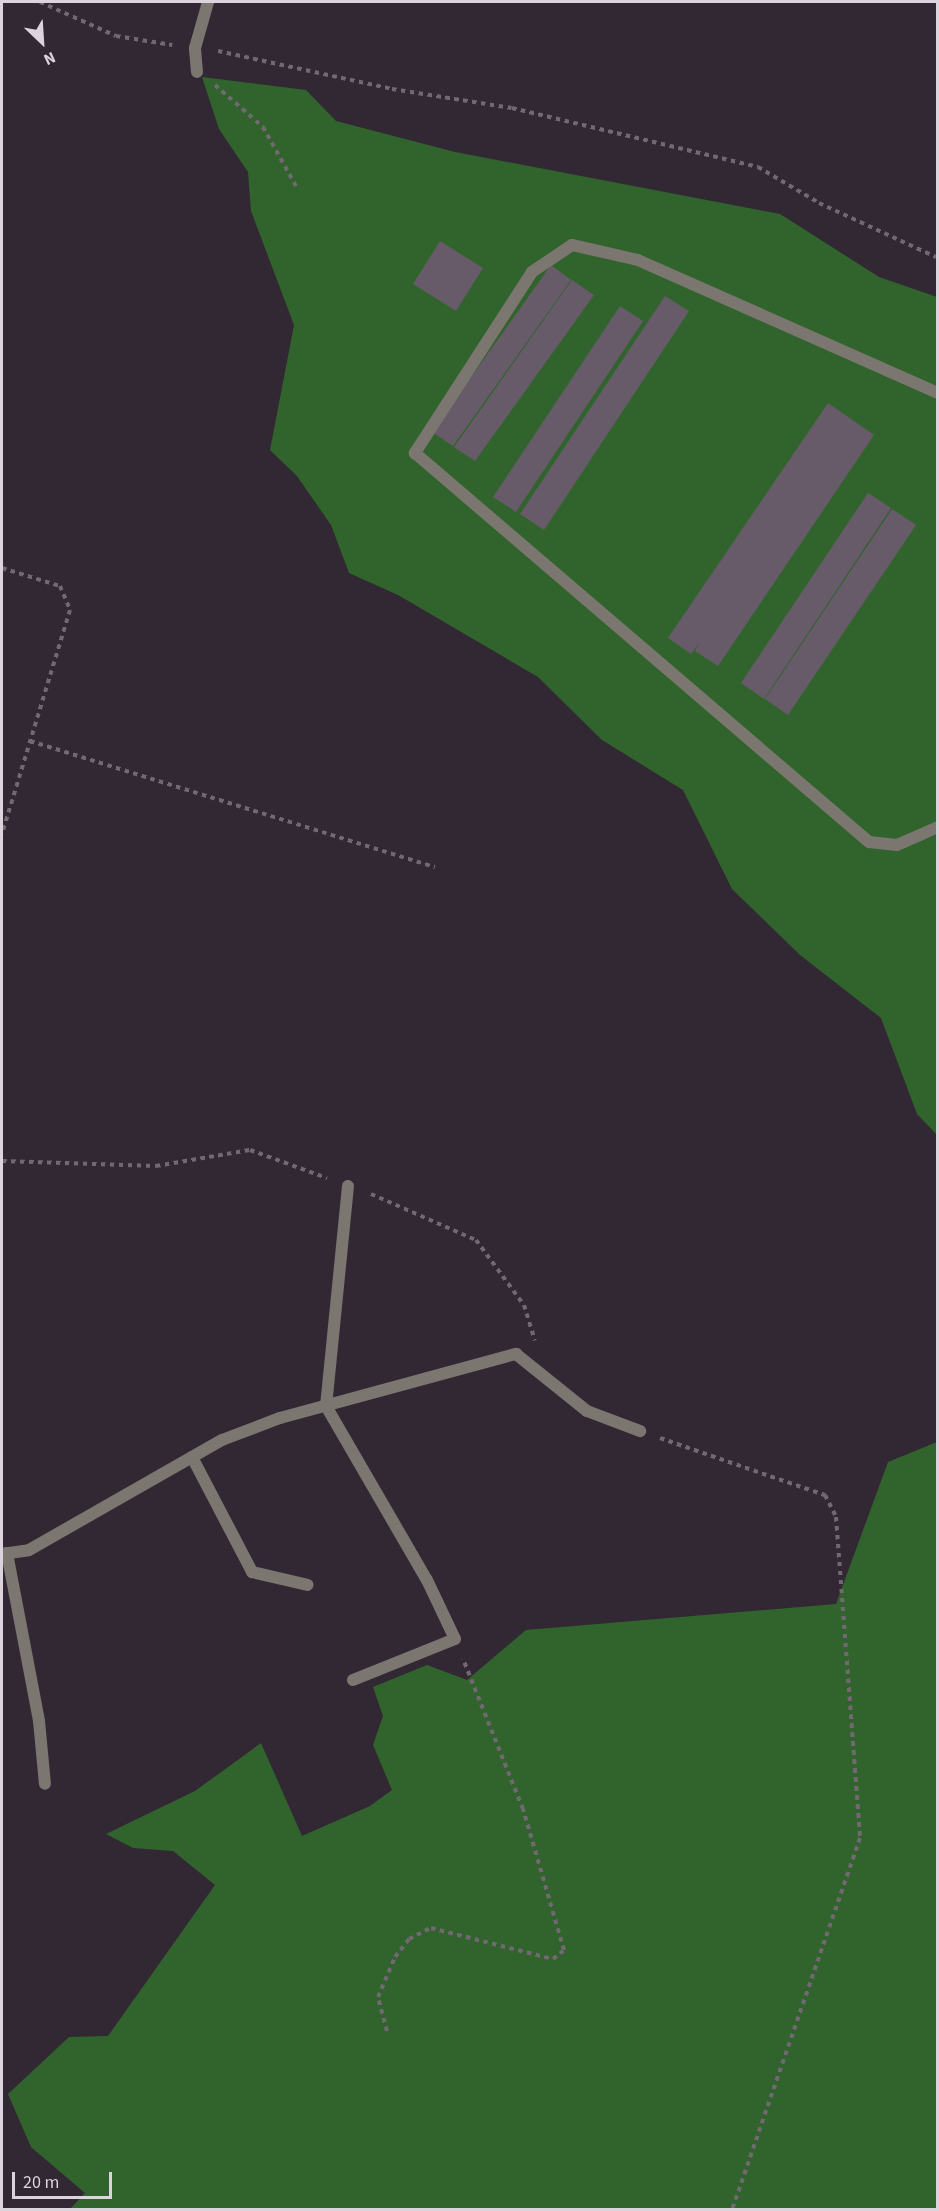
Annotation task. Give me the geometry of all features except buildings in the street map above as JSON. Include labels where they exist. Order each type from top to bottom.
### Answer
[{"type":"street","points":[[197,72],[195,48],[208,2]]},
{"type":"street","points":[[938,393],[638,261],[572,245],[532,272],[415,453],[869,842],[897,845],[938,826]]},
{"type":"street","points":[[348,1186],[326,1406],[455,1639],[353,1680]]},
{"type":"street","points":[[45,1784],[39,1721],[4,1553],[29,1550],[75,1526],[192,1456],[271,1422],[516,1354],[588,1411],[640,1431]]},
{"type":"street","points":[[192,1456],[252,1572],[308,1585]]},
{"type":"path","points":[[40,2],[116,36],[195,48],[512,108],[758,167],[819,203],[936,257]]},
{"type":"path","points":[[197,72],[263,127],[296,186]]},
{"type":"path","points":[[2,567],[60,586],[70,610],[2,834]]},
{"type":"path","points":[[30,741],[435,867]]},
{"type":"path","points":[[2,1161],[156,1166],[250,1150],[348,1186],[476,1240],[524,1305],[536,1337],[529,1364]]},
{"type":"path","points":[[640,1431],[825,1496],[836,1517],[860,1838],[732,2210]]},
{"type":"path","points":[[387,2031],[378,1997],[382,1987],[402,1948],[431,1928],[553,1959],[564,1950],[523,1809],[455,1639]]},
{"type":"green space","points":[[202,77],[306,90],[336,121],[455,152],[780,214],[879,277],[937,297],[937,1135],[917,1114],[881,1018],[800,955],[732,889],[683,790],[602,740],[538,677],[398,595],[349,573],[331,525],[297,476],[270,450],[294,325],[251,211],[248,172],[219,129]]},
{"type":"green space","points":[[937,1442],[937,2209],[70,2209],[85,2193],[31,2147],[8,2094],[69,2037],[108,2036],[215,1885],[173,1851],[133,1848],[106,1834],[195,1791],[261,1743],[302,1836],[370,1806],[392,1790],[373,1745],[383,1716],[373,1687],[427,1665],[467,1680],[526,1630],[836,1604],[888,1462]]}]
